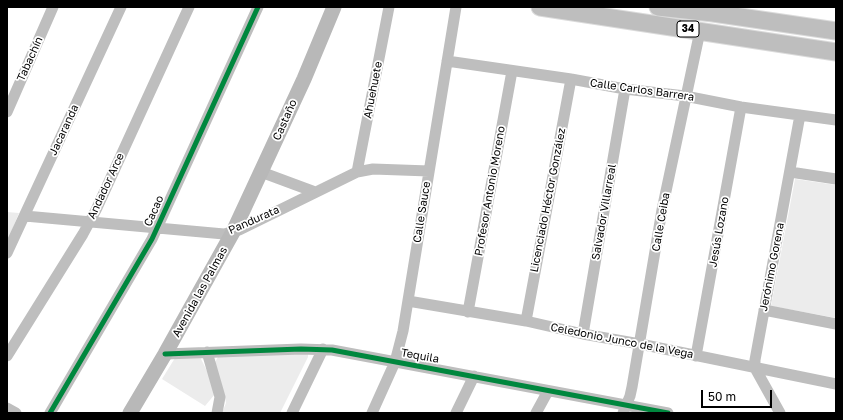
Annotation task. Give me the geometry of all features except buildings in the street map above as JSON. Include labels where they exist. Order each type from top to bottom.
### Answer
[{"type":"main road","name":"34","points":[[540,7],[836,52]]},
{"type":"main road","name":"34","points":[[660,7],[715,10],[836,31]]},
{"type":"street","name":"Tabachín","points":[[7,112],[53,7]]},
{"type":"street","name":"Jacaranda","points":[[7,253],[121,7]]},
{"type":"street","name":"Andador Arce","points":[[7,356],[89,222],[189,7]]},
{"type":"street","name":"Cacao","points":[[50,413],[158,227],[258,7]]},
{"type":"street","name":"Castaño","points":[[233,232],[304,79],[334,7]]},
{"type":"street","name":"Ahuehuete","points":[[357,172],[389,7]]},
{"type":"street","name":"Calle Sauce","points":[[372,413],[395,362],[404,331],[456,7]]},
{"type":"street","name":"Calle Ceiba","points":[[624,409],[630,396],[662,210],[700,31]]},
{"type":"street","name":"Calle Carlos Barrera","points":[[447,61],[571,79],[625,89],[685,96],[741,107],[836,120]]},
{"type":"street","name":"Profesor Antonio Moreno","points":[[468,312],[512,71]]},
{"type":"street","name":"Licenciado Héctor González","points":[[526,321],[571,79]]},
{"type":"street","name":"Salvador Villarreal","points":[[582,334],[625,89]]},
{"type":"street","name":"Jesús Lozano","points":[[696,356],[741,107]]},
{"type":"street","name":"Jerónimo Gorena","points":[[755,368],[756,353],[800,115]]},
{"type":"street","name":"Pandurata","points":[[25,216],[217,233],[233,232],[357,172],[373,169],[429,171]]},
{"type":"street","points":[[262,172],[316,192]]},
{"type":"street","points":[[790,172],[836,179]]},
{"type":"street","name":"Avenida las Palmas","points":[[130,413],[165,354],[233,232]]},
{"type":"street","name":"Celedonio Junco de la Vega","points":[[408,301],[526,321],[582,334],[640,344],[836,384]]},
{"type":"street","points":[[764,310],[836,324]]},
{"type":"street","points":[[292,413],[323,349]]},
{"type":"street","name":"Tequila","points":[[165,354],[323,349],[474,376],[548,391],[624,409],[668,413]]},
{"type":"street","points":[[208,352],[220,397],[217,413]]},
{"type":"street","points":[[755,368],[780,413]]},
{"type":"street","points":[[456,413],[474,376]]},
{"type":"street","points":[[536,413],[548,391]]},
{"type":"street","points":[[7,408],[16,413]]},
{"type":"shaded area","points":[[795,179],[836,185],[836,318],[771,306]]},
{"type":"shaded area","points":[[7,212],[19,213],[7,242]]},
{"type":"shaded area","points":[[308,351],[308,357],[280,413],[222,413],[226,403],[224,392],[214,364],[218,357]]},
{"type":"shaded area","points":[[200,357],[209,375],[215,394],[205,406],[162,379],[175,358]]},
{"type":"cycle path","points":[[50,413],[152,239],[258,7]]},
{"type":"cycle path","points":[[165,354],[301,349],[332,350],[668,413]]}]
